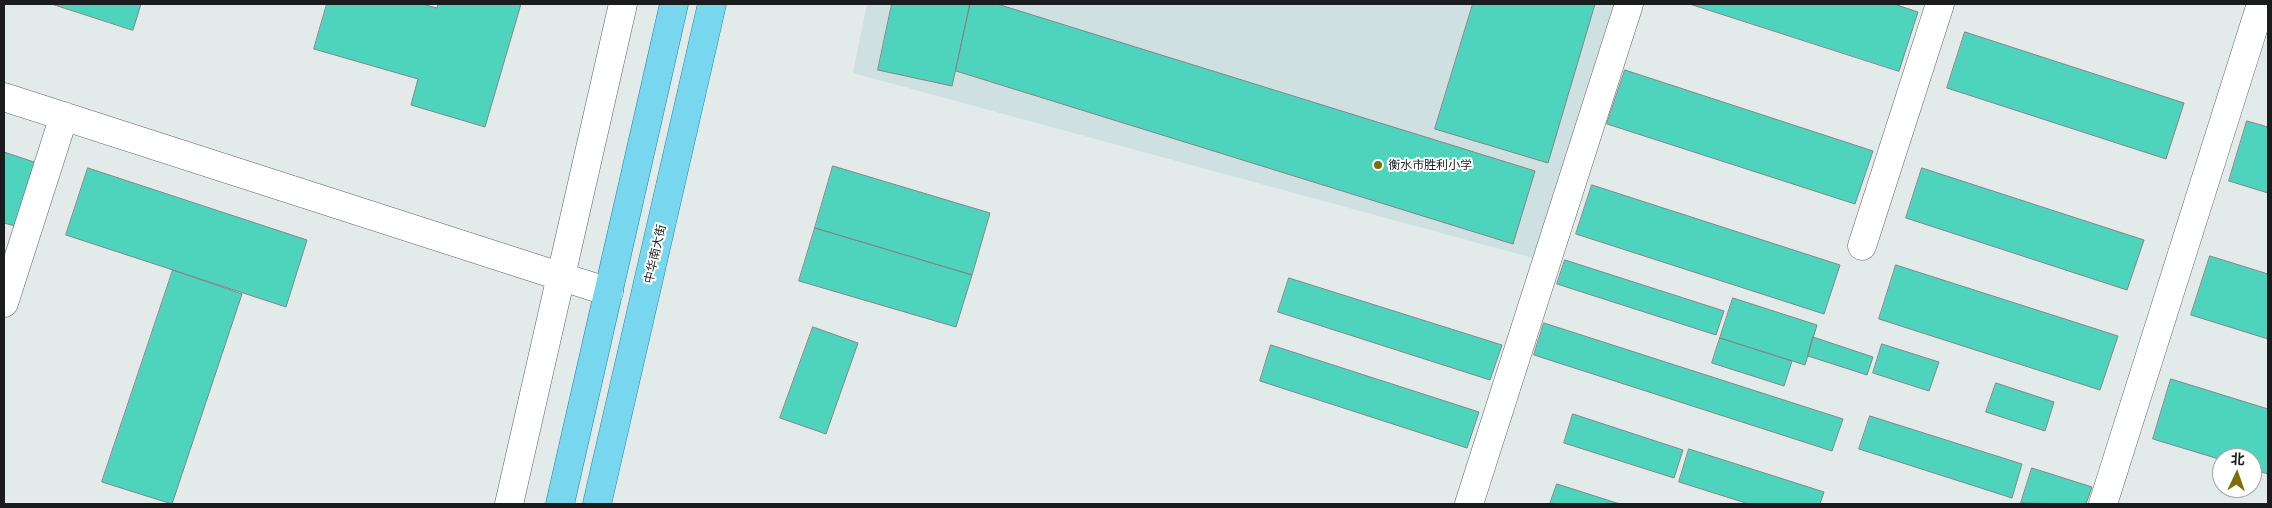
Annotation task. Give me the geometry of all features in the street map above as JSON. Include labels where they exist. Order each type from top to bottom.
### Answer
[{"type":"main road","points":[[560,504],[674,4]]},
{"type":"main road","name":"中华南大街","points":[[597,504],[712,4]]},
{"type":"street","points":[[509,504],[623,4]]},
{"type":"street","points":[[1469,504],[1629,4]]},
{"type":"street","points":[[1862,246],[1940,4]]},
{"type":"street","points":[[2103,504],[2261,4]]},
{"type":"street","points":[[4,96],[609,292]]},
{"type":"street","points":[[5,294],[64,116]]},
{"type":"shaded area","name":"衡水市胜利小学","points":[[867,4],[1614,4],[1533,258],[853,73]]},
{"type":"building","points":[[52,4],[141,4],[133,30]]},
{"type":"building","points":[[327,4],[422,4],[437,8],[438,4],[521,4],[485,127],[411,105],[418,79],[314,49]]},
{"type":"building","points":[[892,4],[970,4],[952,86],[878,70]]},
{"type":"building","points":[[970,4],[997,4],[1535,171],[1513,244],[956,71]]},
{"type":"building","points":[[1473,4],[1595,4],[1548,163],[1435,129]]},
{"type":"building","points":[[1690,4],[1894,4],[1918,12],[1899,71]]},
{"type":"building","points":[[1965,32],[2184,103],[2166,159],[1947,88]]},
{"type":"building","points":[[1625,70],[1873,151],[1855,204],[1607,124]]},
{"type":"building","points":[[2247,121],[2268,127],[2268,193],[2229,181]]},
{"type":"building","points":[[4,152],[40,164],[19,227],[4,223]]},
{"type":"building","points":[[833,166],[990,213],[972,275],[815,228]]},
{"type":"building","points":[[88,168],[307,240],[286,307],[66,235]]},
{"type":"building","points":[[1922,168],[2144,240],[2127,290],[1906,218]]},
{"type":"building","points":[[1592,185],[1840,265],[1824,314],[1576,234]]},
{"type":"building","points":[[815,228],[972,275],[956,327],[799,281]]},
{"type":"building","points":[[2210,256],[2268,274],[2268,339],[2191,315]]},
{"type":"building","points":[[1565,260],[1724,311],[1716,335],[1557,284]]},
{"type":"building","points":[[1896,265],[2118,336],[2100,390],[1879,319]]},
{"type":"building","points":[[173,270],[242,294],[172,504],[102,482]]},
{"type":"building","points":[[1289,278],[1502,345],[1490,380],[1278,312]]},
{"type":"building","points":[[1733,298],[1817,325],[1805,365],[1720,338]]},
{"type":"building","points":[[1544,323],[1843,419],[1832,451],[1534,355]]},
{"type":"building","points":[[813,327],[858,343],[826,434],[780,418]]},
{"type":"building","points":[[1813,337],[1873,357],[1867,375],[1808,356]]},
{"type":"building","points":[[1720,338],[1792,361],[1784,386],[1712,363]]},
{"type":"building","points":[[1882,344],[1939,362],[1929,391],[1873,373]]},
{"type":"building","points":[[1271,345],[1479,412],[1467,448],[1260,381]]},
{"type":"building","points":[[2171,379],[2268,409],[2268,474],[2262,472],[2262,448],[2212,448],[2212,457],[2153,439]]},
{"type":"building","points":[[1996,383],[2054,402],[2045,431],[1986,412]]},
{"type":"building","points":[[1573,414],[1683,450],[1674,478],[1564,443]]},
{"type":"building","points":[[1870,416],[2022,464],[2012,498],[1859,449]]},
{"type":"building","points":[[1689,449],[1824,492],[1820,504],[1749,504],[1679,482]]},
{"type":"building","points":[[2032,468],[2092,487],[2086,504],[2021,503]]},
{"type":"building","points":[[1557,484],[1620,504],[1550,504]]},
{"type":"place","name":"衡水市胜利小学","points":[[1378,165]]}]
